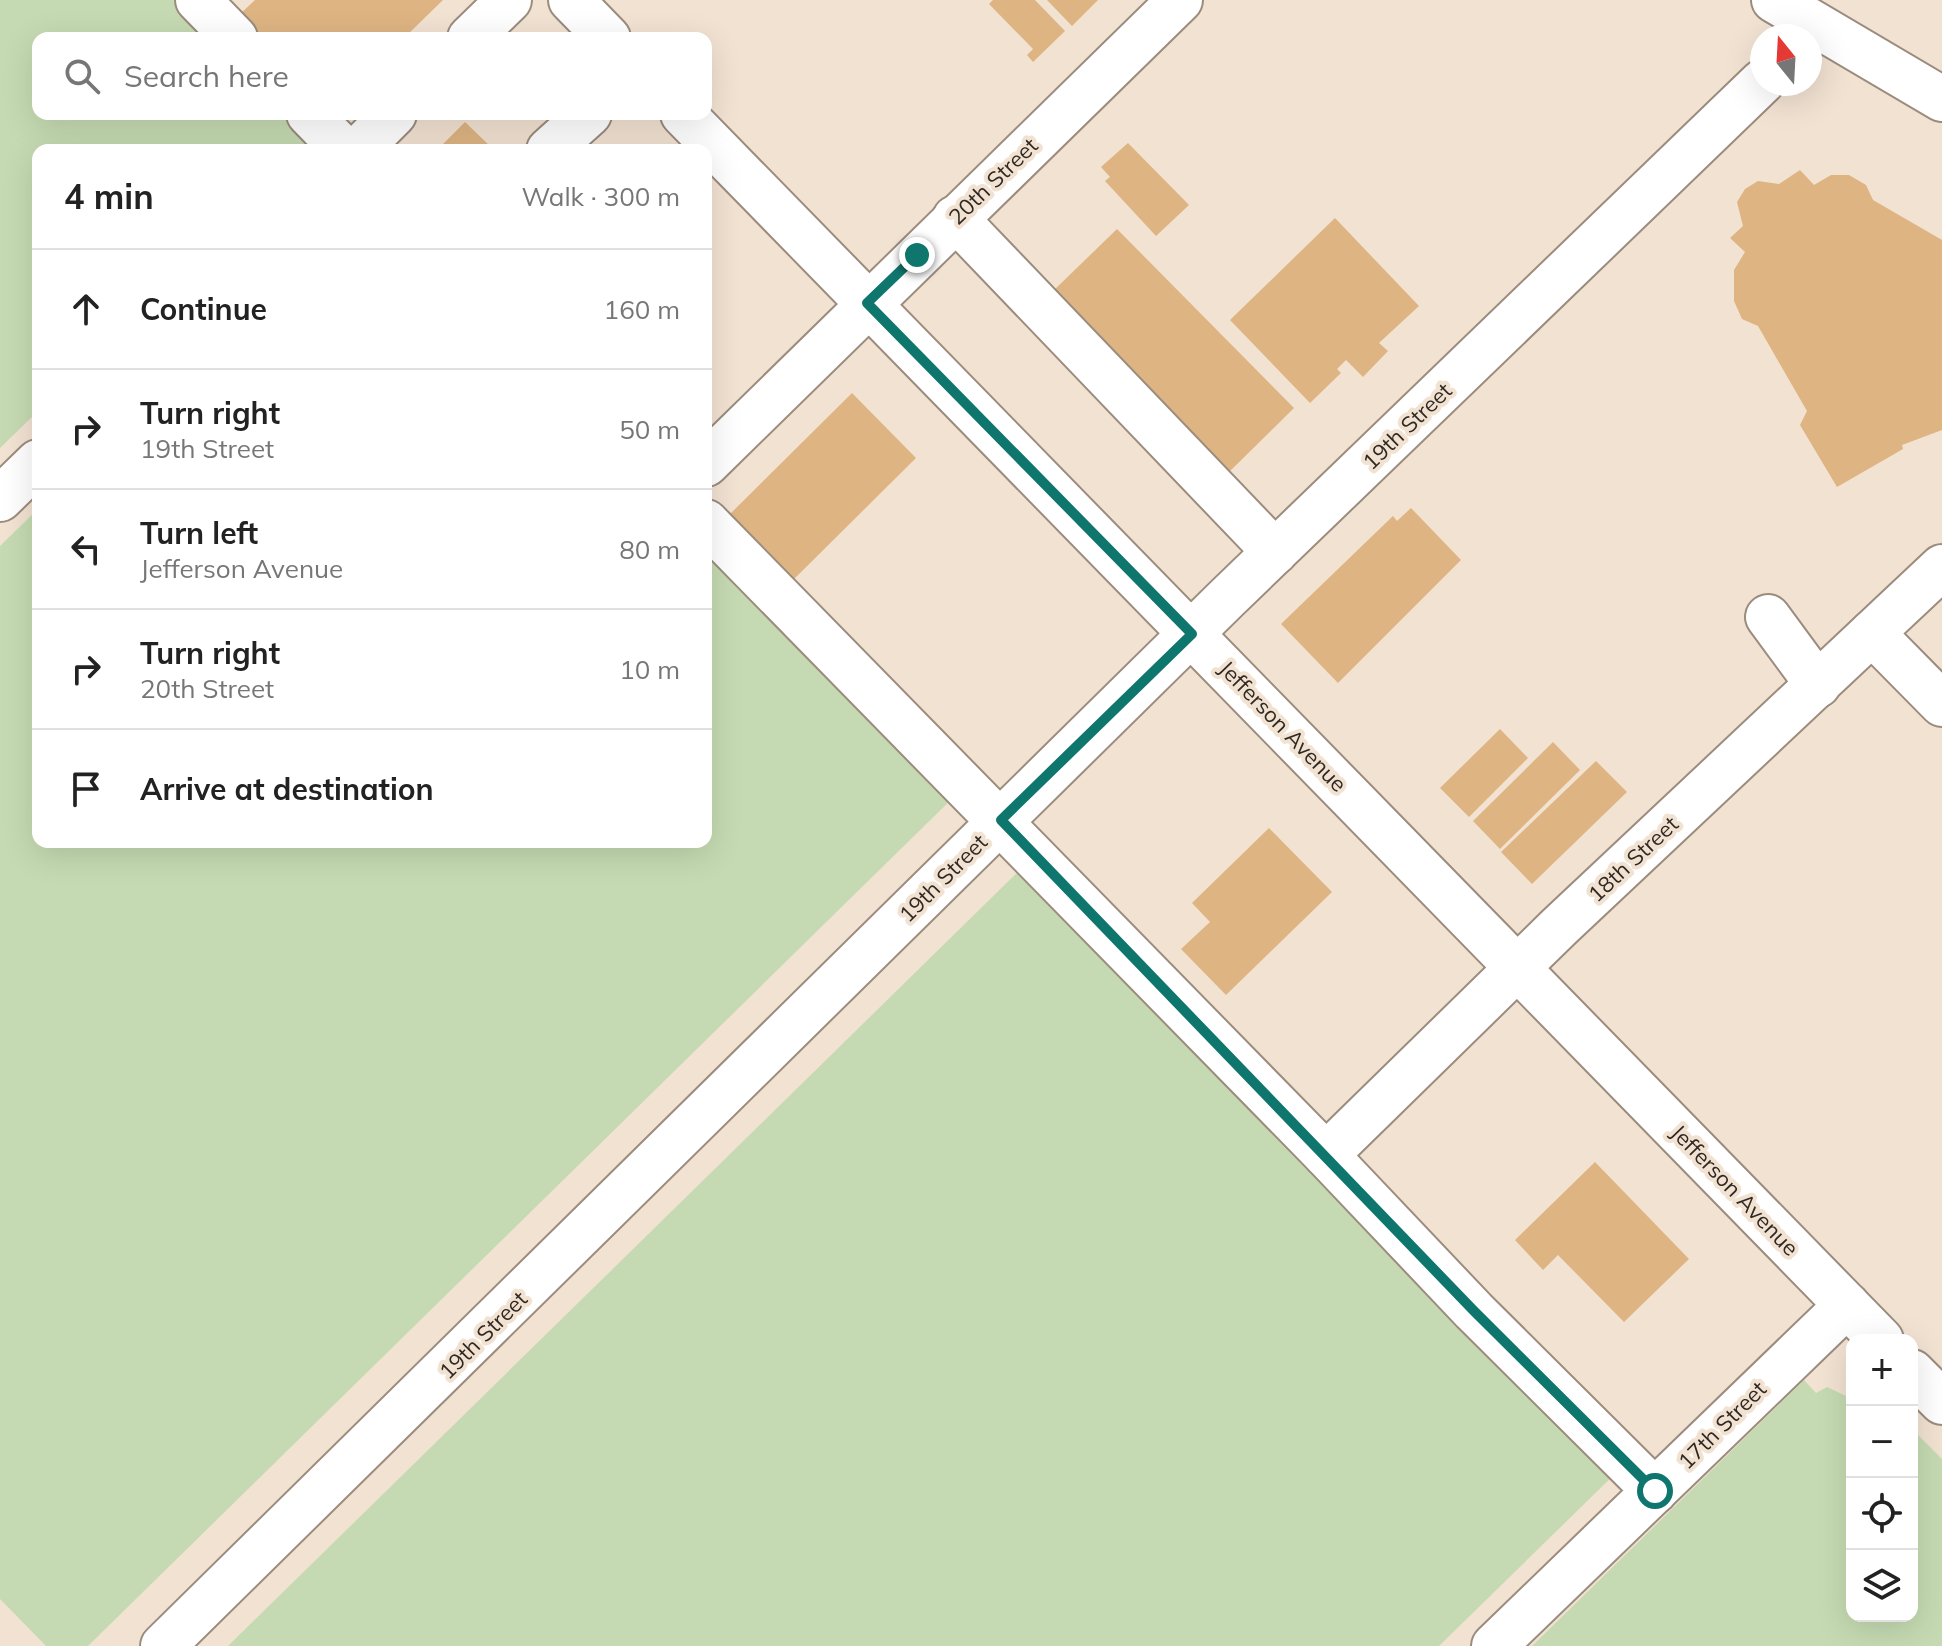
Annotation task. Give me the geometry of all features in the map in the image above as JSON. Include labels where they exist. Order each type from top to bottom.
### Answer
[{"type":"street","points":[[198,0],[229,32]]},
{"type":"street","points":[[476,32],[509,0]]},
{"type":"street","points":[[571,0],[602,32]]},
{"type":"street","name":"20th Street","points":[[712,458],[1180,0]]},
{"type":"street","points":[[1774,0],[1825,21],[1942,99]]},
{"type":"street","name":"19th Street","points":[[163,1646],[384,1433],[1001,820],[1750,94]]},
{"type":"street","points":[[315,120],[338,144]]},
{"type":"street","points":[[364,144],[388,120]]},
{"type":"street","points":[[556,144],[582,120]]},
{"type":"street","name":"Jefferson Avenue","points":[[689,120],[1875,1334]]},
{"type":"street","points":[[955,218],[1275,552]]},
{"type":"street","points":[[0,499],[32,468]]},
{"type":"street","points":[[712,528],[1001,820],[1474,1311],[1655,1491]]},
{"type":"street","name":"18th Street","points":[[1326,1155],[1518,968],[1942,567]]},
{"type":"street","points":[[1768,617],[1818,685]]},
{"type":"street","points":[[1872,633],[1942,704]]},
{"type":"street","name":"17th Street","points":[[1494,1646],[1847,1305]]},
{"type":"street","points":[[1918,1378],[1942,1402]]},
{"type":"green space","points":[[0,0],[181,0],[212,32],[32,32],[32,120],[298,120],[316,138],[310,144],[32,144],[32,417],[0,448]]},
{"type":"green space","points":[[32,515],[32,848],[712,848],[712,538],[961,790],[88,1646],[46,1646],[0,1599],[0,546]]},
{"type":"green space","points":[[1026,864],[1622,1467],[1439,1646],[228,1646]]},
{"type":"green space","points":[[1804,1380],[1816,1393],[1827,1387],[1846,1396],[1846,1622],[1918,1622],[1918,1435],[1942,1459],[1942,1646],[1532,1646]]},
{"type":"building","points":[[255,0],[443,0],[410,32],[253,32],[238,16]]},
{"type":"building","points":[[993,0],[1035,0],[1065,31],[1033,62],[1027,55],[1033,49],[989,4]]},
{"type":"building","points":[[1047,0],[1098,0],[1072,26]]},
{"type":"building","points":[[465,122],[488,144],[443,144]]},
{"type":"building","points":[[1128,143],[1189,205],[1156,236],[1105,181],[1110,177],[1101,167]]},
{"type":"building","points":[[1800,170],[1814,185],[1831,175],[1849,175],[1866,185],[1873,200],[1942,240],[1942,430],[1902,445],[1903,449],[1837,487],[1800,425],[1807,411],[1758,326],[1742,319],[1734,301],[1734,270],[1745,252],[1730,238],[1743,226],[1737,202],[1745,189],[1758,181],[1779,184]]},
{"type":"building","points":[[1335,218],[1419,306],[1379,343],[1388,351],[1363,377],[1346,360],[1337,369],[1341,373],[1310,403],[1230,320]]},
{"type":"building","points":[[1117,229],[1294,408],[1227,474],[1050,294]]},
{"type":"building","points":[[852,393],[916,458],[789,584],[725,519]]},
{"type":"building","points":[[1411,508],[1461,560],[1338,683],[1281,624],[1393,516],[1397,521]]},
{"type":"building","points":[[1500,729],[1528,758],[1469,817],[1440,788]]},
{"type":"building","points":[[1553,742],[1580,770],[1500,849],[1473,821]]},
{"type":"building","points":[[1596,761],[1627,792],[1532,884],[1501,852]]},
{"type":"building","points":[[1269,828],[1332,892],[1226,995],[1181,949],[1210,922],[1192,903]]},
{"type":"building","points":[[1595,1162],[1689,1259],[1624,1322],[1558,1255],[1543,1270],[1515,1240]]},
{"type":"route","points":[[917,255],[867,303],[1192,634],[1001,820],[1474,1311],[1655,1491]]}]
